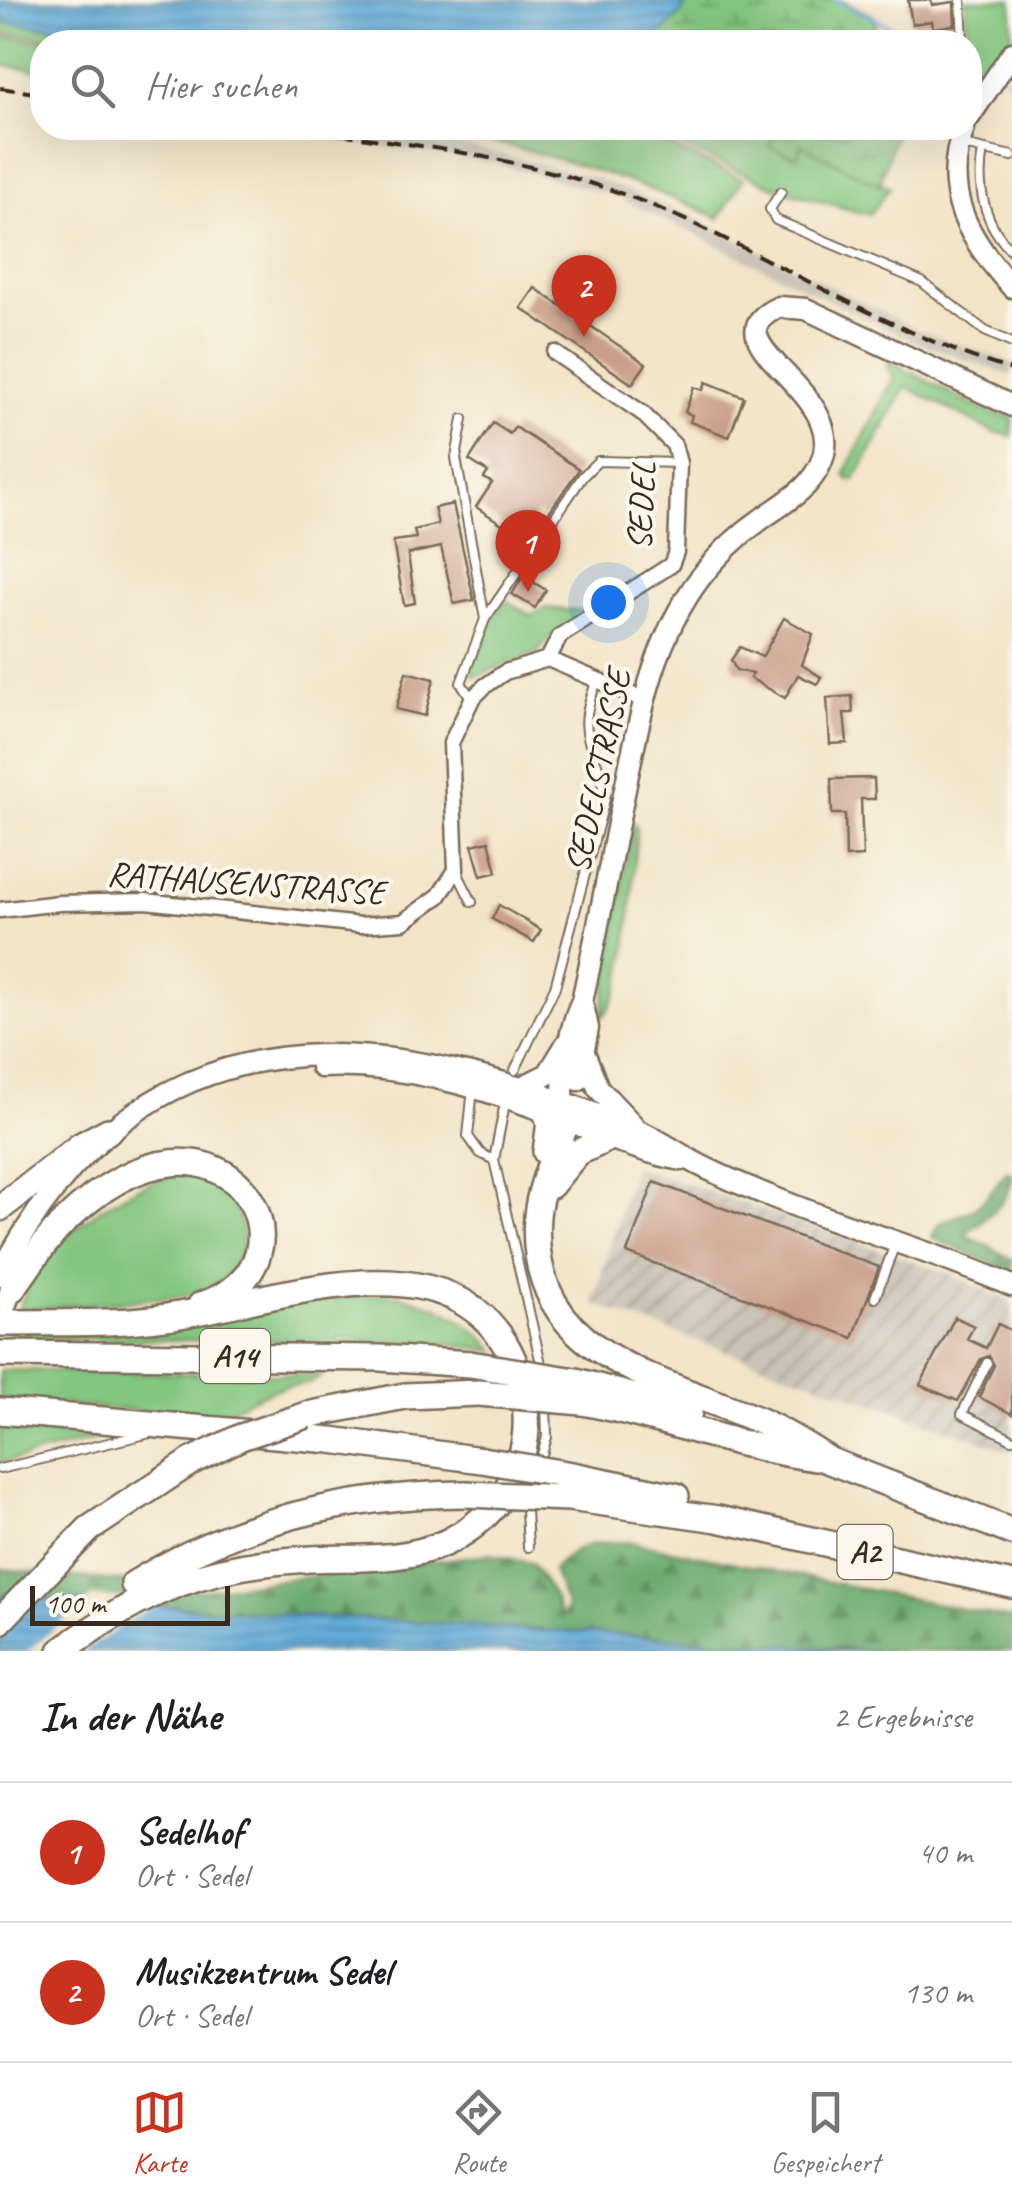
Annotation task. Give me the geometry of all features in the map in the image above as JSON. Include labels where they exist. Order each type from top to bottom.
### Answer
[{"type":"highway","name":"A2","points":[[546,1098],[539,1252],[549,1287],[570,1324],[596,1350],[668,1388],[759,1420],[827,1459],[1012,1532]]},
{"type":"highway","points":[[0,1208],[80,1146],[108,1131]]},
{"type":"highway","points":[[540,1201],[569,1160],[609,1138]]},
{"type":"highway","points":[[6,1281],[65,1220],[100,1193],[144,1170],[196,1162],[222,1170],[240,1184],[254,1206],[260,1230],[253,1264],[240,1283],[219,1298],[190,1308],[97,1320]]},
{"type":"highway","name":"A14","points":[[0,1321],[118,1322],[194,1314],[356,1283],[414,1284],[446,1294],[483,1318],[517,1368],[526,1422],[521,1458],[496,1504],[464,1533],[410,1554],[256,1564],[181,1580],[132,1602],[61,1651]]},
{"type":"highway","name":"A14","points":[[0,1354],[380,1358],[470,1364],[579,1392]]},
{"type":"highway","name":"A2","points":[[0,1620],[44,1570],[89,1528],[192,1460],[241,1437],[307,1415],[405,1396],[579,1392],[750,1448],[827,1459]]},
{"type":"highway","name":"A14","points":[[0,1411],[482,1460],[570,1487],[1012,1572]]},
{"type":"highway","name":"A2","points":[[47,1651],[96,1610],[146,1577],[231,1534],[304,1510],[378,1497],[570,1487],[1012,1585]]},
{"type":"main road","points":[[982,81],[1012,53]]},
{"type":"main road","points":[[960,140],[954,182],[962,218],[981,252],[1012,287]]},
{"type":"main road","name":"SEDELSTRASSE","points":[[576,1044],[588,1028],[582,1001],[644,700],[662,642],[702,576],[740,536],[804,488],[821,462],[824,433],[815,405],[760,348],[758,331],[771,311],[788,306],[813,312],[1012,406]]},
{"type":"main road","points":[[546,1098],[576,1044]]},
{"type":"main road","points":[[546,1098],[548,1074],[576,1044]]},
{"type":"main road","points":[[576,1044],[598,1088],[639,1131]]},
{"type":"main road","points":[[0,1321],[6,1281],[44,1199],[74,1162],[108,1131],[151,1102],[207,1076],[286,1056],[336,1052],[394,1056],[546,1098],[639,1131],[694,1162],[770,1196],[897,1240],[1012,1286]]},
{"type":"main road","points":[[6,1281],[72,1182],[120,1138],[178,1102],[256,1075],[332,1066],[398,1070],[473,1088],[546,1098],[609,1138],[653,1155],[694,1162]]},
{"type":"street","name":"SEDEL","points":[[548,659],[560,636],[670,564],[676,552],[679,463],[662,429],[555,353]]},
{"type":"street","points":[[456,870],[450,756],[453,736],[472,699],[504,672],[548,659],[644,700]]},
{"type":"street","name":"RATHAUSENSTRASSE","points":[[0,910],[59,903],[146,902],[380,927],[404,922],[421,913],[456,870]]},
{"type":"lane","points":[[961,0],[962,30]]},
{"type":"lane","points":[[968,140],[983,150],[1012,156]]},
{"type":"lane","points":[[983,150],[980,190],[993,224],[1012,251]]},
{"type":"lane","points":[[781,192],[770,210],[776,220],[922,282],[985,331],[1012,343]]},
{"type":"lane","points":[[463,420],[456,458],[485,619]]},
{"type":"lane","points":[[472,699],[460,683],[485,619],[552,519],[598,461],[679,463]]},
{"type":"lane","points":[[546,1098],[555,987],[605,799],[601,769],[583,734],[584,710],[598,678]]},
{"type":"lane","points":[[456,870],[472,902]]},
{"type":"lane","points":[[473,1088],[468,1136],[480,1153],[494,1160]]},
{"type":"lane","points":[[504,1108],[494,1160],[546,1386],[547,1438],[526,1510],[528,1547]]},
{"type":"lane","points":[[875,1298],[897,1240]]},
{"type":"lane","points":[[987,1363],[962,1414],[1012,1439]]},
{"type":"lane","points":[[0,1468],[123,1438],[205,1429]]},
{"type":"shaded area","points":[[337,140],[420,140],[470,147],[599,179],[695,218],[915,329],[1012,363],[1012,376],[911,340],[618,197],[492,162]]},
{"type":"shaded area","points":[[633,1166],[948,1273],[1012,1302],[1012,1452],[593,1304]]},
{"type":"green space","points":[[686,0],[840,0],[874,16],[876,30],[665,30],[682,12]]},
{"type":"green space","points":[[965,0],[1012,0],[1012,36],[982,72],[982,30],[967,30]]},
{"type":"green space","points":[[0,23],[88,30],[30,30],[30,36],[0,33]]},
{"type":"green space","points":[[0,37],[30,39],[30,69],[0,65]]},
{"type":"green space","points":[[483,140],[657,140],[743,179],[719,218],[649,189]]},
{"type":"green space","points":[[669,140],[772,140],[771,147],[801,145],[890,187],[870,214],[779,189]]},
{"type":"green space","points":[[771,140],[893,140],[879,185],[801,145],[797,157],[770,147]]},
{"type":"green space","points":[[890,361],[977,407],[1012,418],[1012,436],[993,432],[906,387],[855,480],[848,479],[845,474],[894,377],[887,367]]},
{"type":"green space","points":[[504,599],[532,616],[545,608],[589,612],[549,639],[537,653],[474,677],[470,666]]},
{"type":"green space","points":[[632,825],[636,825],[636,838],[625,960],[611,1004],[601,1018]]},
{"type":"green space","points":[[1006,1172],[1012,1173],[1011,1184],[1003,1201],[965,1234],[1012,1259],[1012,1273],[932,1238],[943,1222],[981,1202]]},
{"type":"green space","points":[[176,1174],[205,1182],[225,1196],[238,1214],[243,1234],[240,1254],[230,1272],[212,1287],[186,1296],[19,1310],[42,1263],[81,1224],[127,1194]]},
{"type":"green space","points":[[389,1293],[448,1312],[496,1351],[439,1343],[11,1338],[8,1330]]},
{"type":"green space","points":[[0,1370],[322,1375],[309,1383],[274,1389],[213,1416],[0,1401]]},
{"type":"green space","points":[[0,1428],[96,1436],[96,1439],[0,1464]]},
{"type":"green space","points":[[631,1542],[1012,1619],[1012,1651],[876,1651],[0,1596],[0,1569],[202,1590],[489,1554],[531,1563],[554,1596],[561,1617],[567,1608],[553,1570],[571,1554],[588,1546]]},
{"type":"water","points":[[0,0],[686,0],[682,12],[665,30],[88,30],[0,23]]},
{"type":"water","points":[[0,1596],[876,1651],[0,1651]]},
{"type":"pier","points":[[93,1597],[160,1601],[83,1651],[27,1651]]},
{"type":"building","points":[[908,0],[931,0],[932,5],[954,2],[955,25],[933,28],[932,21],[912,24]]},
{"type":"building","points":[[535,288],[646,364],[632,384],[521,308]]},
{"type":"building","points":[[706,382],[744,397],[729,437],[690,422],[692,415],[685,412],[694,387],[703,390]]},
{"type":"building","points":[[493,423],[510,434],[515,427],[579,469],[545,518],[537,513],[518,553],[502,544],[511,530],[476,507],[492,483],[484,478],[488,472],[469,460]]},
{"type":"building","points":[[453,504],[474,600],[454,604],[441,547],[408,554],[415,603],[404,605],[393,541],[416,538],[414,530],[438,524],[434,508]]},
{"type":"building","points":[[523,576],[546,590],[535,608],[512,594]]},
{"type":"building","points":[[784,618],[813,634],[802,665],[821,677],[817,684],[798,675],[785,698],[750,678],[753,674],[736,670],[731,660],[740,647],[762,657]]},
{"type":"building","points":[[406,672],[434,679],[425,716],[396,709]]},
{"type":"building","points":[[852,696],[853,713],[844,713],[847,743],[830,744],[827,698]]},
{"type":"building","points":[[874,778],[875,799],[861,799],[863,856],[846,857],[845,814],[832,814],[831,779]]},
{"type":"building","points":[[489,841],[497,872],[481,876],[472,845]]},
{"type":"building","points":[[499,905],[541,930],[534,942],[492,919]]},
{"type":"building","points":[[654,1182],[879,1267],[853,1338],[627,1253]]},
{"type":"building","points":[[955,1317],[974,1326],[967,1339],[986,1348],[998,1324],[1012,1331],[1012,1414],[979,1397],[994,1365],[989,1356],[981,1359],[958,1401],[920,1385]]},
{"type":"waterway","points":[[835,0],[898,30]]},
{"type":"waterway","points":[[1007,78],[1012,80]]},
{"type":"railway","points":[[0,88],[30,92]]},
{"type":"railway","points":[[378,140],[520,164],[608,189],[697,225],[874,315],[1012,370]]},
{"type":"place","name":"Musikzentrum Sedel","points":[[584,337]]},
{"type":"place","name":"Sedelhof","points":[[528,592]]}]
